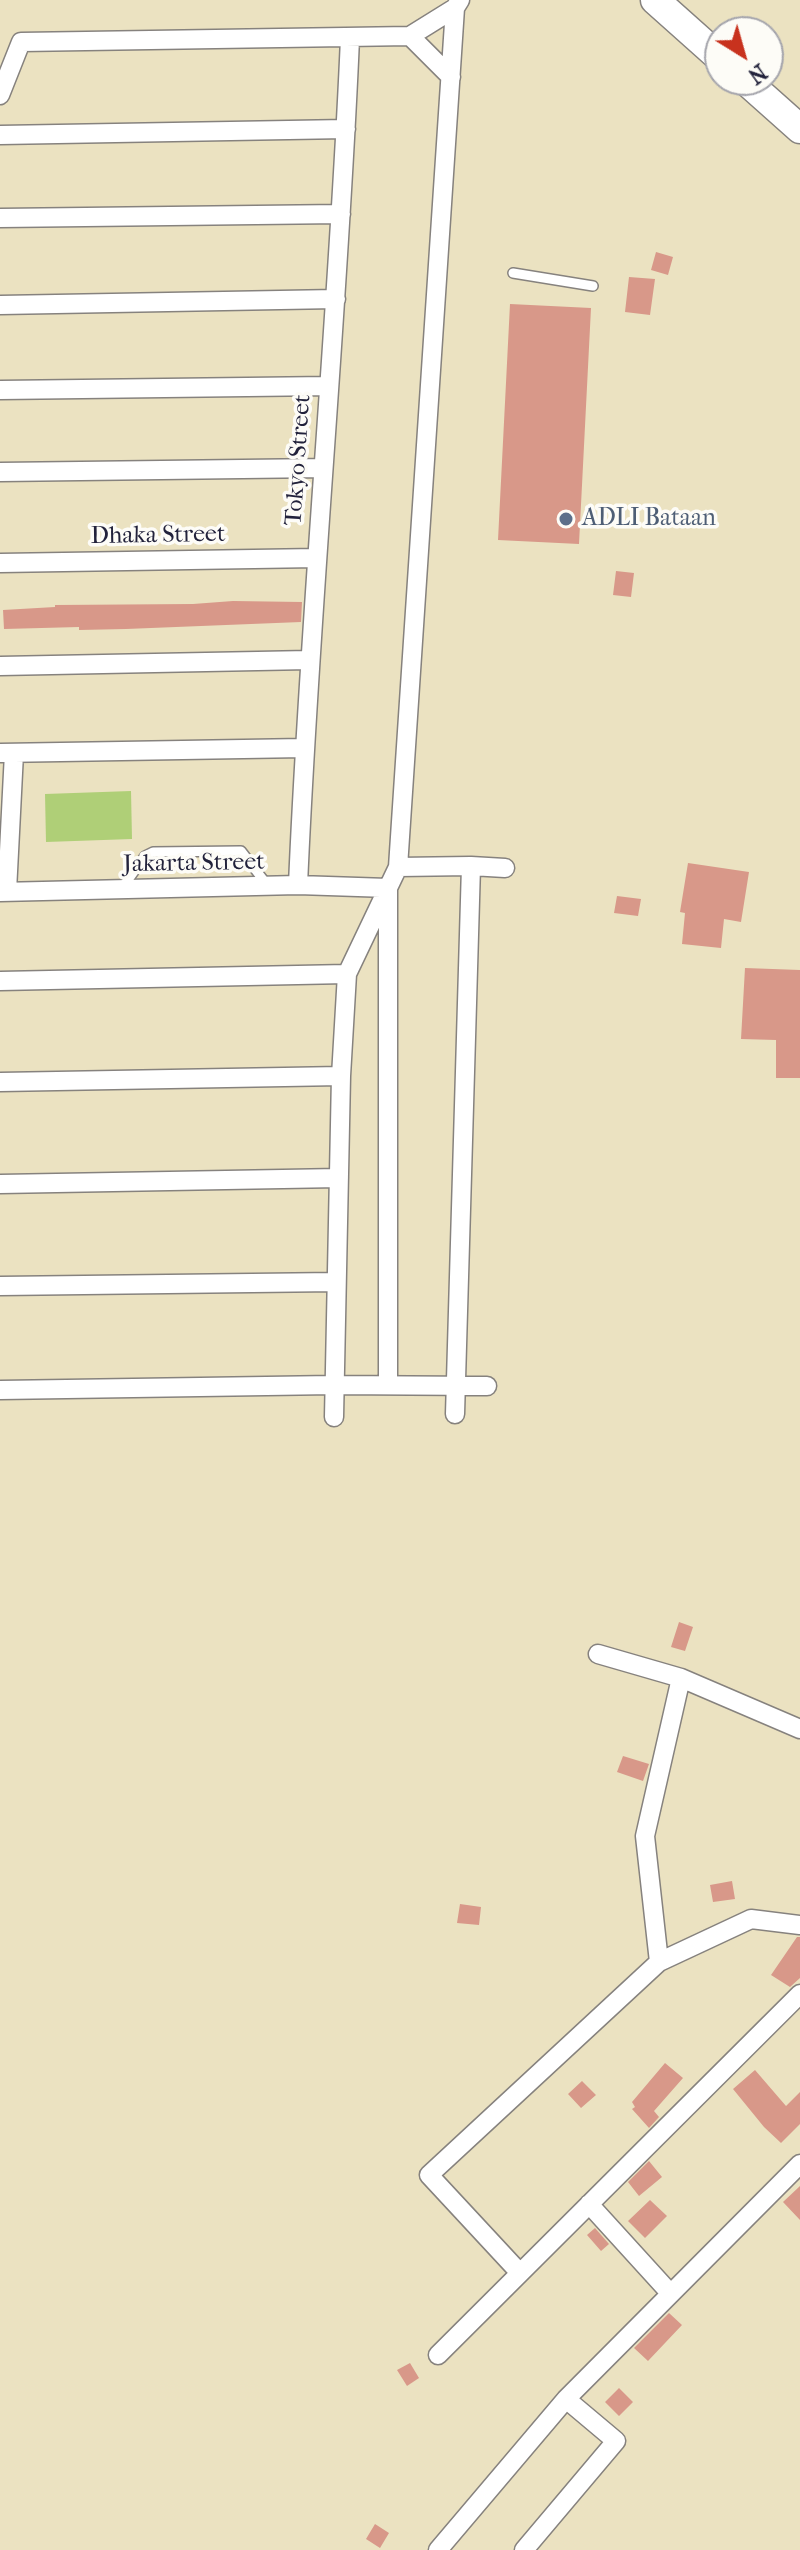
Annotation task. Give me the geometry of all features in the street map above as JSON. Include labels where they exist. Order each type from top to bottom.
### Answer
[{"type":"main road","points":[[655,0],[704,44]]},
{"type":"main road","points":[[763,96],[800,129]]},
{"type":"street","points":[[0,95],[21,42],[410,36],[463,3]]},
{"type":"street","points":[[334,1417],[341,1076],[347,974],[398,867],[451,77],[463,3]]},
{"type":"street","points":[[410,36],[451,77]]},
{"type":"street","name":"Tokyo Street","points":[[298,885],[309,660],[336,299],[350,38]]},
{"type":"street","points":[[0,135],[346,129]]},
{"type":"street","points":[[0,218],[341,214]]},
{"type":"street","points":[[0,305],[336,299]]},
{"type":"street","points":[[0,390],[329,386]]},
{"type":"street","points":[[0,472],[323,468]]},
{"type":"street","name":"Dhaka Street","points":[[0,563],[317,558]]},
{"type":"street","points":[[0,666],[309,660]]},
{"type":"street","points":[[4,892],[7,753],[304,748]]},
{"type":"street","points":[[455,1414],[471,866]]},
{"type":"street","points":[[398,867],[505,868]]},
{"type":"street","name":"Jakarta Street","points":[[4,892],[298,885],[388,888]]},
{"type":"street","points":[[388,888],[388,1385]]},
{"type":"street","points":[[0,981],[347,974]]},
{"type":"street","points":[[0,1082],[341,1076]]},
{"type":"street","points":[[0,1184],[339,1178]]},
{"type":"street","points":[[0,1286],[336,1282]]},
{"type":"street","points":[[0,1390],[487,1386]]},
{"type":"street","points":[[598,1654],[681,1678],[800,1729]]},
{"type":"street","points":[[659,1962],[645,1836],[681,1678]]},
{"type":"street","points":[[520,2273],[429,2175],[659,1962],[751,1919],[800,1925]]},
{"type":"street","points":[[438,2355],[800,1994]]},
{"type":"street","points":[[438,2550],[566,2399],[800,2164]]},
{"type":"street","points":[[589,2204],[670,2293]]},
{"type":"street","points":[[524,2550],[616,2441],[566,2399]]},
{"type":"lane","points":[[513,273],[593,286]]},
{"type":"lane","points":[[121,889],[145,856],[153,852],[241,851],[268,886]]},
{"type":"green space","points":[[131,791],[132,839],[46,842],[45,794]]},
{"type":"building","points":[[656,252],[673,257],[668,275],[651,270]]},
{"type":"building","points":[[629,277],[655,279],[650,315],[625,312]]},
{"type":"building","points":[[510,304],[591,308],[579,544],[498,540]]},
{"type":"building","points":[[616,571],[634,573],[631,597],[613,595]]},
{"type":"building","points":[[302,602],[301,622],[126,629],[4,629],[3,610],[55,605]]},
{"type":"building","points":[[688,863],[749,872],[741,922],[724,919],[721,948],[682,944],[685,913],[680,912]]},
{"type":"building","points":[[617,896],[641,899],[638,916],[614,913]]},
{"type":"building","points":[[745,968],[800,970],[800,1078],[776,1078],[776,1040],[741,1039]]},
{"type":"building","points":[[679,1622],[693,1627],[685,1651],[671,1647]]},
{"type":"building","points":[[623,1756],[649,1764],[643,1781],[617,1772]]},
{"type":"building","points":[[732,1881],[735,1899],[713,1902],[710,1885]]},
{"type":"building","points":[[460,1904],[481,1907],[479,1925],[457,1923]]},
{"type":"building","points":[[800,1937],[800,1978],[790,1987],[771,1975]]},
{"type":"building","points":[[665,2063],[683,2078],[654,2111],[659,2117],[649,2128],[632,2109],[635,2107],[632,2102]]},
{"type":"building","points":[[755,2070],[786,2106],[800,2092],[800,2124],[781,2143],[733,2089]]},
{"type":"building","points":[[582,2081],[596,2095],[581,2108],[568,2094]]},
{"type":"building","points":[[649,2161],[662,2177],[639,2196],[628,2182]]},
{"type":"building","points":[[800,2186],[800,2220],[783,2202]]},
{"type":"building","points":[[650,2200],[667,2216],[645,2238],[628,2221]]},
{"type":"building","points":[[595,2228],[609,2244],[601,2251],[587,2235]]},
{"type":"building","points":[[669,2313],[682,2325],[648,2361],[634,2348]]},
{"type":"building","points":[[410,2363],[419,2378],[407,2386],[397,2370]]},
{"type":"building","points":[[619,2388],[633,2402],[619,2416],[605,2402]]},
{"type":"building","points":[[375,2524],[389,2533],[380,2548],[366,2539]]},
{"type":"place","name":"ADLI Bataan","points":[[566,519]]}]
